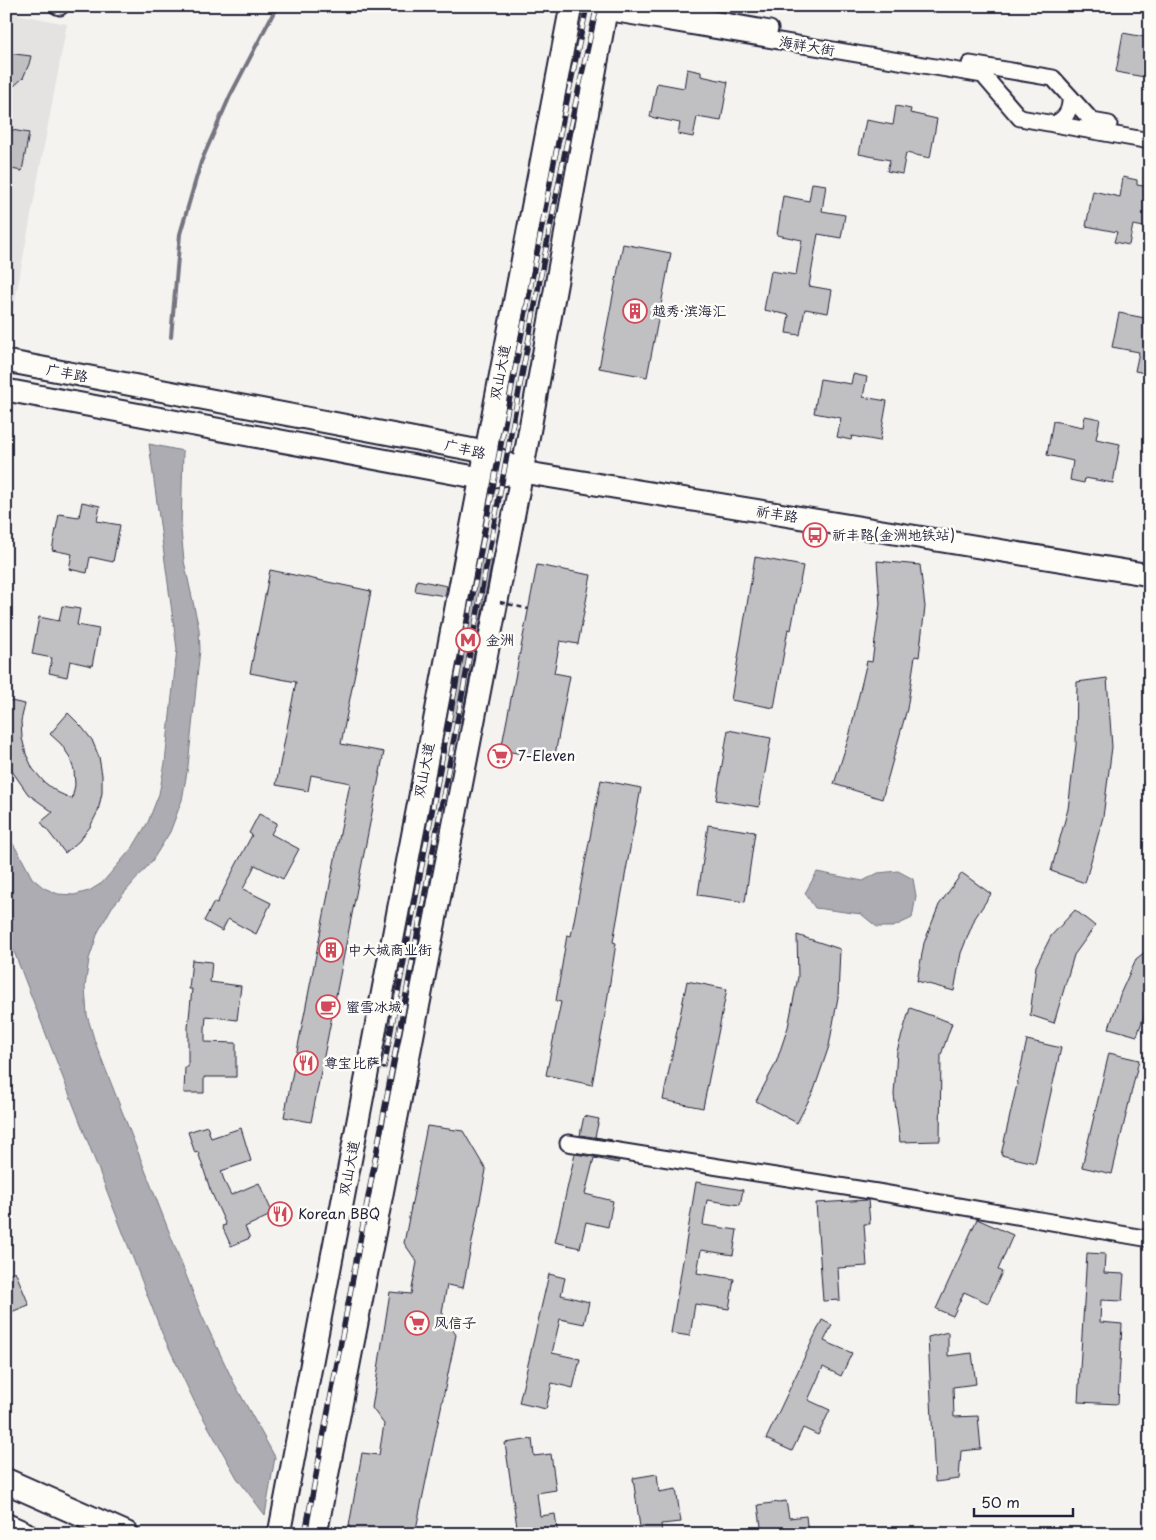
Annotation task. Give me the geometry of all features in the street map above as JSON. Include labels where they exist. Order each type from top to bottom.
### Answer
[{"type":"main road","points":[[6,1481],[126,1534]]},
{"type":"main road","points":[[6,1526],[24,1534]]},
{"type":"street","name":"双山大道","points":[[279,1534],[571,6]]},
{"type":"street","name":"海祥大街","points":[[640,6],[1053,78],[1092,121],[1150,131]]},
{"type":"street","name":"海祥大街","points":[[606,9],[983,75],[1020,118],[1150,141]]},
{"type":"street","points":[[316,1534],[522,472],[606,9]]},
{"type":"street","points":[[1000,95],[1002,81],[1008,75],[1016,72]]},
{"type":"street","points":[[1054,124],[1067,114],[1071,103],[1070,97]]},
{"type":"street","name":"广丰路","points":[[6,361],[485,452],[522,472]]},
{"type":"street","name":"广丰路","points":[[6,390],[480,478],[522,472]]},
{"type":"street","name":"祈丰路","points":[[522,472],[1150,575]]},
{"type":"street","points":[[568,1143],[867,1190],[1150,1239]]},
{"type":"path","points":[[500,602],[528,609]]},
{"type":"shaded area","points":[[6,12],[67,24],[8,338],[6,338]]},
{"type":"shaded area","points":[[149,444],[183,451],[181,530],[184,561],[199,629],[200,649],[188,766],[182,800],[170,832],[152,861],[112,907],[98,932],[89,959],[85,987],[87,1015],[95,1042],[202,1316],[234,1383],[275,1457],[265,1515],[237,1478],[195,1403],[162,1333],[6,931],[6,833],[32,878],[44,888],[58,894],[74,895],[89,891],[102,883],[133,847],[148,822],[159,794],[165,763],[177,649]]},
{"type":"shaded area","points":[[898,871],[913,879],[916,896],[912,918],[893,927],[877,927],[861,914],[815,908],[805,893],[817,872],[863,881],[878,873]]},
{"type":"building","points":[[1123,33],[1150,38],[1150,78],[1116,72]]},
{"type":"building","points":[[6,55],[31,56],[23,78],[6,93]]},
{"type":"building","points":[[687,69],[701,72],[701,76],[728,82],[721,121],[697,117],[693,137],[678,134],[680,123],[650,117],[657,83],[684,88]]},
{"type":"building","points":[[896,106],[911,109],[910,113],[937,119],[930,158],[906,153],[902,174],[887,171],[890,160],[859,154],[866,120],[893,125]]},
{"type":"building","points":[[6,129],[29,133],[22,171],[6,168]]},
{"type":"building","points":[[1123,177],[1137,180],[1137,185],[1150,187],[1150,228],[1133,225],[1129,245],[1114,242],[1117,232],[1086,226],[1093,191],[1120,197]]},
{"type":"building","points":[[812,183],[826,185],[822,211],[845,215],[841,238],[818,234],[809,286],[832,290],[828,313],[805,309],[800,335],[786,333],[789,315],[764,310],[771,271],[796,275],[802,240],[777,235],[783,196],[809,201]]},
{"type":"building","name":"越秀·滨海汇","points":[[623,244],[671,253],[647,377],[599,368]]},
{"type":"building","points":[[1119,313],[1150,319],[1150,374],[1135,371],[1139,352],[1112,347]]},
{"type":"building","points":[[853,374],[867,377],[863,397],[887,401],[880,441],[852,436],[851,440],[837,437],[841,418],[814,413],[820,379],[851,384]]},
{"type":"building","points":[[1085,416],[1100,419],[1096,439],[1120,444],[1113,483],[1085,478],[1084,483],[1070,480],[1073,461],[1047,455],[1053,421],[1083,427]]},
{"type":"building","points":[[82,502],[100,506],[97,521],[120,525],[113,562],[90,557],[87,573],[69,569],[72,554],[52,550],[59,514],[79,517]]},
{"type":"building","points":[[755,557],[803,566],[791,630],[788,629],[774,708],[731,700]]},
{"type":"building","points":[[478,558],[492,561],[461,722],[447,720]]},
{"type":"building","points":[[877,561],[920,565],[925,607],[919,657],[915,656],[907,709],[882,799],[834,784],[849,737],[867,661],[872,662],[880,604]]},
{"type":"building","points":[[537,565],[591,575],[578,644],[560,641],[554,673],[570,676],[554,760],[501,750]]},
{"type":"building","points":[[270,570],[371,591],[341,744],[384,752],[311,1122],[284,1117],[350,783],[311,775],[308,791],[276,785],[296,682],[250,673]]},
{"type":"building","points":[[417,580],[447,586],[445,596],[415,591]]},
{"type":"building","points":[[62,606],[80,609],[77,625],[99,629],[92,666],[70,661],[67,677],[49,673],[52,658],[32,654],[39,617],[59,621]]},
{"type":"building","points":[[1107,678],[1112,747],[1103,817],[1085,883],[1051,871],[1068,809],[1076,745],[1077,682]]},
{"type":"building","points":[[6,700],[25,704],[21,721],[22,738],[26,754],[33,769],[44,782],[57,792],[72,799],[75,785],[74,770],[69,756],[61,744],[50,734],[68,713],[92,740],[99,757],[102,793],[98,811],[90,827],[79,841],[65,853],[41,822],[53,812],[28,794],[12,771],[6,757]]},
{"type":"building","points":[[728,730],[771,738],[759,807],[716,800]]},
{"type":"building","points":[[601,780],[641,788],[613,942],[616,943],[592,1085],[546,1075],[561,1002],[556,1001],[567,935],[571,936]]},
{"type":"building","points":[[259,814],[277,823],[271,834],[299,849],[283,879],[255,865],[243,889],[271,903],[256,934],[228,919],[222,931],[204,921],[214,902],[217,903],[252,835],[249,833]]},
{"type":"building","points":[[708,825],[755,832],[745,902],[698,895]]},
{"type":"building","points":[[962,873],[991,894],[975,918],[961,953],[954,991],[917,981],[924,943],[939,905]]},
{"type":"building","points":[[1075,910],[1095,926],[1074,955],[1054,1023],[1030,1015],[1036,966],[1051,936]]},
{"type":"building","points":[[797,935],[840,949],[838,997],[829,1046],[814,1090],[797,1123],[756,1101],[776,1063],[788,1027],[798,977]]},
{"type":"building","points":[[1150,948],[1150,998],[1137,1036],[1109,1028],[1121,992],[1136,959]]},
{"type":"building","points":[[192,960],[212,962],[210,982],[241,986],[237,1020],[206,1016],[205,1029],[205,1042],[236,1043],[236,1077],[204,1077],[204,1093],[184,1093],[185,1067],[188,1067],[188,1028],[192,989],[189,989]]},
{"type":"building","points":[[687,981],[727,989],[703,1108],[663,1100]]},
{"type":"building","points":[[910,1008],[952,1023],[941,1055],[940,1141],[900,1142],[894,1095],[897,1051]]},
{"type":"building","points":[[1027,1040],[1061,1048],[1035,1163],[1001,1155]]},
{"type":"building","points":[[1109,1053],[1139,1060],[1112,1174],[1082,1167]]},
{"type":"building","points":[[584,1116],[599,1119],[595,1137],[612,1140],[580,1135]]},
{"type":"building","points":[[207,1126],[211,1138],[241,1128],[251,1161],[221,1171],[225,1183],[231,1195],[259,1183],[273,1214],[245,1227],[250,1238],[231,1246],[222,1226],[226,1225],[210,1189],[198,1152],[195,1153],[188,1132]]},
{"type":"building","name":"风信子","points":[[427,1126],[463,1131],[486,1170],[463,1288],[447,1285],[442,1312],[456,1335],[415,1534],[354,1534],[349,1526],[362,1453],[379,1455],[384,1424],[372,1408],[390,1292],[411,1294],[417,1262],[404,1243]]},
{"type":"building","points":[[575,1154],[619,1161],[618,1163],[594,1158],[585,1194],[613,1201],[608,1227],[586,1222],[580,1248],[555,1242]]},
{"type":"building","points":[[696,1182],[743,1190],[740,1205],[707,1200],[703,1225],[737,1230],[733,1255],[701,1250],[697,1273],[734,1279],[729,1309],[695,1304],[690,1336],[671,1333]]},
{"type":"building","points":[[868,1200],[870,1224],[864,1224],[867,1266],[838,1268],[840,1300],[823,1301],[816,1203]]},
{"type":"building","points":[[977,1219],[1013,1235],[998,1270],[1002,1272],[988,1303],[964,1292],[953,1316],[936,1309]]},
{"type":"building","points":[[1087,1253],[1105,1254],[1104,1273],[1124,1274],[1122,1301],[1101,1300],[1100,1322],[1122,1324],[1118,1404],[1078,1402]]},
{"type":"building","points":[[15,1271],[29,1305],[6,1314],[6,1275]]},
{"type":"building","points":[[549,1274],[565,1278],[561,1295],[589,1302],[584,1324],[560,1319],[552,1353],[580,1359],[573,1388],[552,1383],[546,1409],[519,1403]]},
{"type":"building","points":[[822,1320],[832,1325],[824,1341],[852,1353],[841,1376],[823,1367],[808,1400],[830,1410],[818,1435],[803,1428],[792,1451],[766,1439]]},
{"type":"building","points":[[948,1332],[948,1356],[972,1353],[976,1384],[953,1387],[954,1417],[978,1416],[981,1449],[961,1451],[959,1479],[935,1482],[928,1337]]},
{"type":"building","points":[[532,1439],[534,1456],[551,1454],[556,1490],[537,1493],[540,1516],[555,1514],[558,1534],[518,1534],[505,1443]]},
{"type":"building","points":[[657,1474],[659,1492],[676,1489],[681,1522],[661,1524],[662,1534],[641,1534],[633,1478]]},
{"type":"building","points":[[786,1501],[789,1518],[806,1516],[808,1534],[762,1534],[758,1505]]},
{"type":"waterway","points":[[171,337],[180,234],[201,162],[230,96],[277,6]]},
{"type":"railway","points":[[384,1067],[554,162],[587,6]]},
{"type":"railway","points":[[305,1534],[536,300],[566,146],[597,6]]},
{"type":"place","name":"越秀·滨海汇","points":[[635,311]]},
{"type":"place","name":"祈丰路(金洲地铁站)","points":[[815,535]]},
{"type":"place","name":"金洲","points":[[468,640]]},
{"type":"place","name":"7-Eleven","points":[[500,756]]},
{"type":"place","name":"中大城商业街","points":[[331,950]]},
{"type":"place","name":"蜜雪冰城","points":[[328,1007]]},
{"type":"place","name":"尊宝比萨","points":[[306,1063]]},
{"type":"place","name":"Korean BBQ","points":[[280,1214]]},
{"type":"place","name":"风信子","points":[[417,1323]]}]
